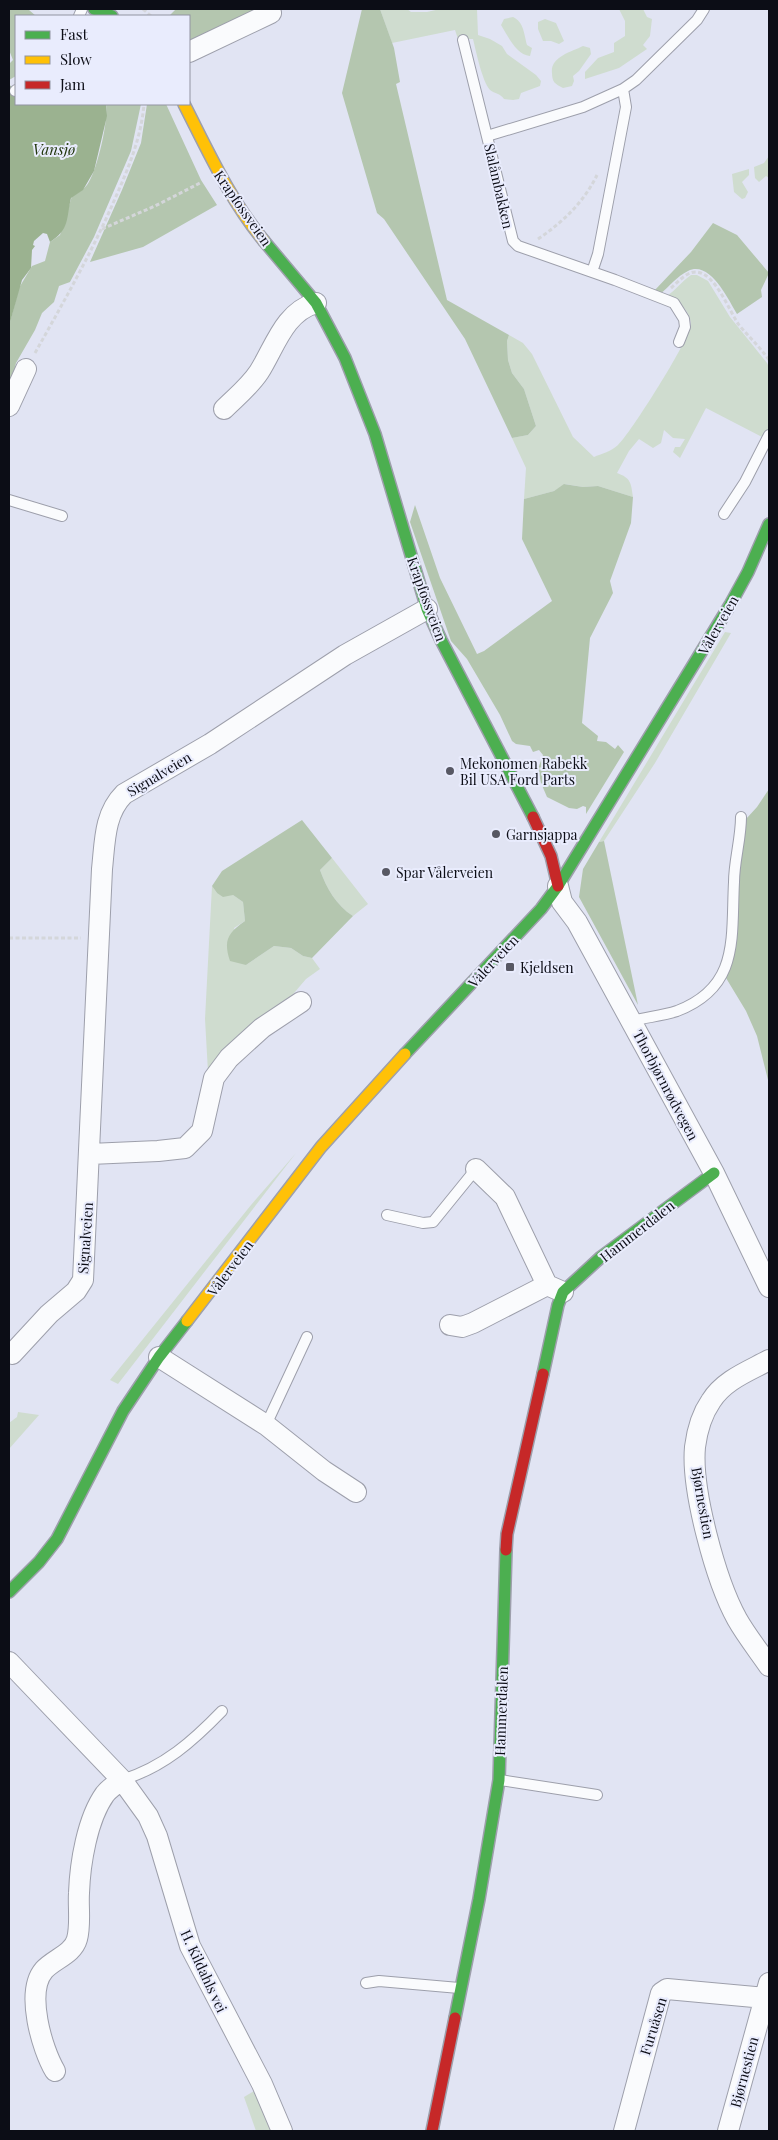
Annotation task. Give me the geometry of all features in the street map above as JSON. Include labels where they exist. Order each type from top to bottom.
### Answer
[{"type":"street","points":[[94,9],[109,15]]},
{"type":"street","points":[[190,52],[271,13]]},
{"type":"street","name":"Krapfossveien","points":[[185,105],[227,188],[248,220],[316,303],[332,330],[359,390],[375,434],[427,609],[440,640],[539,830],[551,856],[558,886]]},
{"type":"street","points":[[224,409],[248,386],[258,373],[286,323],[303,307],[316,303]]},
{"type":"street","points":[[9,406],[26,369]]},
{"type":"street","name":"Vålerveien","points":[[9,1592],[39,1562],[57,1539],[123,1411],[159,1357],[321,1148],[378,1081],[541,909],[558,886],[730,605],[769,524]]},
{"type":"street","name":"Signalveien","points":[[12,1354],[42,1321],[76,1291],[83,1280],[99,938],[106,831],[115,803],[124,794],[210,744],[346,656],[427,609]]},
{"type":"street","name":"Thorbjørnrødvegen","points":[[558,886],[562,902],[578,922],[714,1173],[769,1287]]},
{"type":"street","points":[[90,1154],[185,1148],[202,1131],[214,1078],[229,1058],[262,1028],[301,1002]]},
{"type":"street","points":[[476,1169],[505,1197],[555,1288]]},
{"type":"street","name":"Hammerdalen","points":[[450,1325],[462,1326],[473,1323],[555,1288],[714,1173]]},
{"type":"street","name":"Hammerdalen","points":[[432,2131],[479,1898],[499,1780],[507,1534],[556,1315],[555,1288]]},
{"type":"street","points":[[159,1357],[266,1425],[324,1472],[356,1492]]},
{"type":"street","name":"Bjørnestien","points":[[769,1360],[721,1388],[703,1416],[697,1432],[695,1449],[700,1502],[720,1577],[737,1618],[769,1666]]},
{"type":"street","name":"H. Kildahls vei","points":[[9,1662],[122,1780],[144,1810],[157,1836],[190,1946],[262,2084],[282,2131]]},
{"type":"street","points":[[55,2071],[46,2057],[40,2038],[37,2008],[38,1982],[43,1971],[69,1951],[77,1938],[80,1870],[92,1823],[105,1793],[122,1780]]},
{"type":"street","name":"Furuåsen","points":[[624,2131],[661,1993],[667,1989],[767,1991]]},
{"type":"street","name":"Bjørnestien","points":[[728,2131],[767,1991]]},
{"type":"lane","name":"Slalåmbakken","points":[[487,136],[583,107],[623,89],[636,80],[697,20],[704,9]]},
{"type":"lane","name":"Slalåmbakken","points":[[463,40],[513,241],[526,249],[674,303],[683,316],[685,327],[679,342]]},
{"type":"lane","points":[[592,272],[598,254],[626,107],[623,89]]},
{"type":"lane","points":[[724,514],[745,482],[769,435]]},
{"type":"lane","points":[[9,500],[62,516]]},
{"type":"lane","points":[[632,1021],[658,1016],[692,1005],[721,979],[732,948],[734,882],[741,818]]},
{"type":"lane","points":[[387,1215],[423,1224],[434,1222],[476,1169]]},
{"type":"lane","points":[[266,1425],[307,1337]]},
{"type":"lane","points":[[122,1780],[154,1768],[172,1757],[222,1711]]},
{"type":"lane","points":[[499,1780],[597,1794]]},
{"type":"lane","points":[[366,1983],[379,1981],[460,1988]]},
{"type":"path","points":[[26,369],[101,230],[135,152],[144,105]]},
{"type":"path","points":[[526,249],[573,210],[584,197],[599,172]]},
{"type":"path","points":[[101,230],[155,206],[206,180]]},
{"type":"path","points":[[662,299],[665,293],[686,275],[698,272],[705,276],[718,290],[741,327],[769,360]]},
{"type":"path","points":[[9,938],[99,938]]},
{"type":"shaded area","points":[[9,9],[29,10],[35,15],[15,15],[15,77],[9,80],[9,64],[13,60],[9,50]]},
{"type":"shaded area","points":[[176,9],[269,9],[190,46],[190,15],[170,15]]},
{"type":"shaded area","points":[[362,9],[380,9],[394,48],[400,82],[396,84],[447,300],[509,335],[507,341],[508,360],[512,373],[524,389],[536,426],[528,435],[512,438],[465,339],[384,219],[377,213],[342,93]]},
{"type":"shaded area","points":[[380,9],[407,9],[411,12],[427,12],[440,9],[477,9],[478,35],[502,46],[507,54],[536,75],[541,81],[540,86],[521,93],[519,99],[504,99],[487,86],[473,39],[458,39],[455,30],[392,43]]},
{"type":"shaded area","points":[[619,9],[643,9],[647,17],[652,19],[650,36],[643,45],[647,49],[619,68],[585,79],[585,72],[598,58],[614,52],[614,43],[625,36],[625,21]]},
{"type":"shaded area","points":[[513,17],[521,25],[527,45],[532,48],[530,56],[517,49],[501,25],[504,19]]},
{"type":"shaded area","points":[[545,19],[556,23],[564,41],[559,44],[543,41],[538,29],[538,22]]},
{"type":"shaded area","points":[[583,46],[590,48],[591,54],[573,76],[572,86],[563,88],[553,81],[552,67],[562,56]]},
{"type":"shaded area","points":[[106,105],[141,105],[131,151],[94,237],[70,282],[59,286],[54,302],[42,313],[35,330],[16,363],[9,393],[9,326],[19,288],[32,266],[45,261],[50,242],[60,235],[72,196],[84,188],[91,178],[104,133]]},
{"type":"shaded area","points":[[147,105],[166,105],[201,180],[217,205],[143,247],[90,262],[122,190],[141,143]]},
{"type":"shaded area","points":[[769,156],[769,178],[766,176],[759,182],[755,178],[754,167],[764,163]]},
{"type":"shaded area","points":[[749,169],[749,175],[742,182],[748,192],[745,198],[742,199],[734,192],[732,174]]},
{"type":"shaded area","points":[[713,223],[737,235],[769,273],[761,290],[762,297],[737,314],[717,283],[704,271],[696,269],[688,271],[660,294],[654,291],[691,252]]},
{"type":"shaded area","points":[[691,275],[697,275],[708,281],[730,317],[769,367],[769,429],[764,438],[706,408],[680,458],[673,452],[675,447],[680,447],[685,439],[673,438],[664,430],[661,443],[653,448],[639,439],[629,451],[617,473],[630,482],[633,497],[598,486],[583,487],[565,484],[554,491],[524,499],[526,468],[512,438],[528,435],[536,426],[524,389],[512,373],[508,360],[507,341],[509,335],[523,343],[532,354],[573,437],[594,457],[613,449],[624,438],[659,386],[682,347],[689,332],[690,319],[683,307],[667,296]]},
{"type":"shaded area","points":[[564,484],[583,487],[598,486],[633,497],[631,523],[610,581],[613,593],[590,638],[582,723],[598,736],[597,741],[606,742],[615,749],[618,745],[624,752],[586,814],[586,807],[569,808],[547,797],[538,769],[543,755],[539,750],[533,752],[530,746],[516,744],[512,741],[500,715],[467,659],[451,641],[410,522],[415,505],[440,578],[477,654],[484,651],[552,601],[522,539],[524,499],[554,491]]},
{"type":"shaded area","points":[[725,632],[731,633],[655,763],[604,841],[599,842]]},
{"type":"shaded area","points":[[769,789],[769,1084],[757,1036],[746,1011],[726,978],[736,948],[737,876],[746,819]]},
{"type":"shaded area","points":[[302,820],[332,858],[320,870],[329,890],[337,902],[353,916],[312,958],[303,956],[291,948],[274,946],[246,965],[230,961],[227,942],[231,933],[245,921],[243,902],[233,895],[223,897],[212,886],[222,871]]},
{"type":"shaded area","points":[[604,841],[638,1005],[579,897],[583,869],[599,842]]},
{"type":"shaded area","points":[[332,858],[368,904],[353,916],[333,896],[320,870]]},
{"type":"shaded area","points":[[212,886],[217,893],[233,895],[243,902],[245,921],[234,928],[246,965],[274,946],[291,948],[303,956],[312,958],[320,969],[306,979],[277,1013],[208,1072],[205,1019]]},
{"type":"shaded area","points":[[296,1153],[118,1384],[110,1380],[251,1205]]},
{"type":"shaded area","points":[[18,1412],[39,1415],[9,1449],[9,1423],[17,1417]]},
{"type":"shaded area","points":[[254,2091],[275,2131],[256,2131],[244,2097]]},
{"type":"water","name":"Vansjø","points":[[9,84],[15,92],[15,105],[106,105],[107,116],[94,171],[83,190],[71,198],[64,228],[50,242],[47,234],[43,233],[34,241],[33,245],[35,246],[32,250],[31,268],[22,280],[9,326]]},
{"type":"traffic: fast","points":[[94,9],[109,15]]},
{"type":"traffic: fast","points":[[264,241],[316,303],[345,358],[375,434],[427,609],[441,640],[533,817]]},
{"type":"traffic: fast","points":[[405,1054],[541,909],[558,886],[730,605],[748,572],[769,524]]},
{"type":"traffic: fast","points":[[543,1374],[558,1305],[563,1292],[601,1257],[714,1173]]},
{"type":"traffic: fast","points":[[9,1592],[39,1562],[57,1539],[123,1411],[159,1357],[187,1321]]},
{"type":"traffic: fast","points":[[455,2018],[479,1899],[499,1780],[506,1550]]},
{"type":"traffic: slow","points":[[185,105],[230,192],[264,241]]},
{"type":"traffic: slow","points":[[187,1321],[321,1147],[405,1054]]},
{"type":"traffic: jam","points":[[533,817],[551,856],[558,886]]},
{"type":"traffic: jam","points":[[506,1550],[507,1534],[543,1374]]},
{"type":"traffic: jam","points":[[432,2131],[455,2018]]},
{"type":"place","name":"Mekonomen Rabekk Bil USA Ford Parts","points":[[450,771]]},
{"type":"place","name":"Garnsjappa","points":[[496,834]]},
{"type":"place","name":"Spar Vålerveien","points":[[386,872]]},
{"type":"place","name":"Kjeldsen","points":[[510,967]]}]
